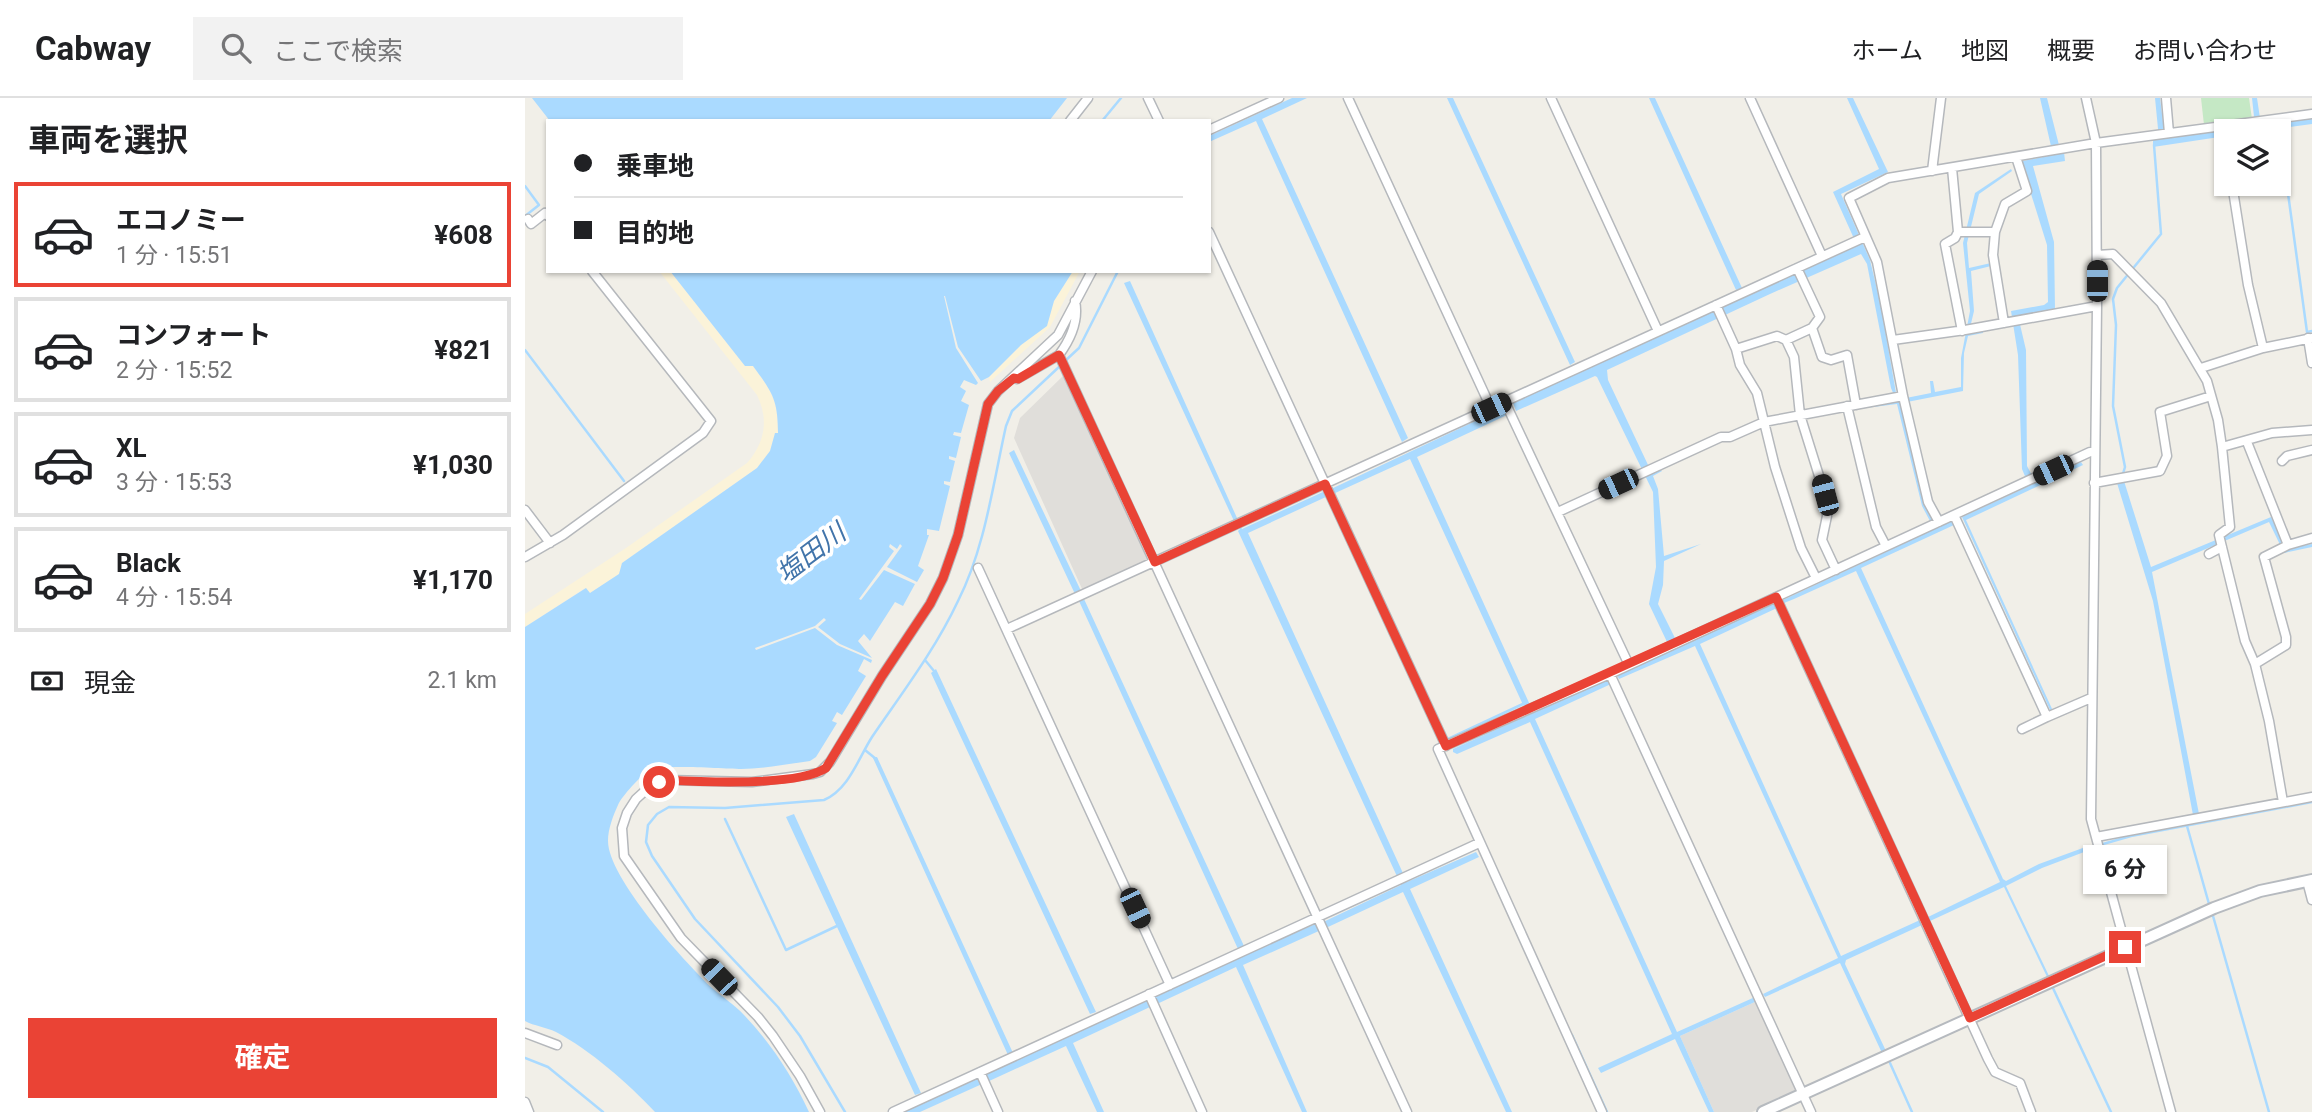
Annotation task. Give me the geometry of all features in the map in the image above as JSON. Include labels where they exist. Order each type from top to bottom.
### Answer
[{"type":"street","points":[[1072,119],[1088,98]]},
{"type":"street","points":[[1148,98],[1158,119]]},
{"type":"street","points":[[1211,130],[1279,98]]},
{"type":"street","points":[[1347,98],[1491,408]]},
{"type":"street","points":[[1551,98],[1658,331]]},
{"type":"street","points":[[1750,98],[1822,256]]},
{"type":"street","points":[[1932,171],[1941,98]]},
{"type":"street","points":[[2086,98],[2096,143],[2097,255],[2091,819],[2171,1112]]},
{"type":"street","points":[[2164,134],[2166,98]]},
{"type":"street","points":[[2278,119],[2312,114]]},
{"type":"street","points":[[1939,522],[1928,502],[1899,397],[1893,340],[1877,262],[1860,239],[1849,198],[1888,178],[2096,143],[2214,128]]},
{"type":"street","points":[[2012,321],[1993,255],[1995,232],[2005,204],[2027,191],[2016,157]]},
{"type":"street","points":[[1952,168],[1965,232]]},
{"type":"street","points":[[2234,196],[2248,285],[2263,348]]},
{"type":"street","points":[[528,219],[531,224],[546,214]]},
{"type":"street","points":[[1966,330],[1945,244],[1965,232],[1995,232]]},
{"type":"street","points":[[1211,236],[1446,746]]},
{"type":"street","points":[[1007,629],[1238,524],[1328,490],[1408,446],[1491,408],[1508,407],[1575,369],[1717,307],[1860,239]]},
{"type":"street","points":[[2097,255],[2113,254],[2161,303],[2201,368],[2211,396],[2223,447],[2230,527],[2210,554]]},
{"type":"street","points":[[1786,340],[1812,328],[1820,317],[1797,268]]},
{"type":"street","points":[[525,557],[563,536],[703,433],[711,421],[594,273]]},
{"type":"street","points":[[820,1112],[773,1035],[681,938],[629,864],[622,844],[622,828],[636,799],[659,782],[752,782],[813,774],[826,768],[930,604],[943,578],[958,535],[988,404],[998,391],[1058,335],[1091,273]]},
{"type":"street","points":[[1014,378],[1018,379],[1060,357],[1070,339],[1077,309],[1075,301]]},
{"type":"street","points":[[1893,340],[1966,330],[2097,306]]},
{"type":"street","points":[[1717,307],[1736,349],[1740,365],[1757,393],[1775,467],[1801,548],[1817,578]]},
{"type":"street","points":[[1812,328],[1822,357],[1831,360],[1847,355],[1851,405],[1876,527],[1886,546]]},
{"type":"street","points":[[1736,349],[1777,336],[1786,340],[1794,357],[1800,415],[1825,495],[1827,516],[1822,540],[1836,570]]},
{"type":"street","points":[[2201,368],[2263,348],[2310,338],[2312,363]]},
{"type":"street","points":[[1060,357],[1407,1112]]},
{"type":"street","points":[[2094,483],[2160,471],[2167,456],[2160,412],[2211,396]]},
{"type":"street","points":[[1558,512],[1721,437],[1730,437],[1764,422],[1899,397]]},
{"type":"street","points":[[1508,407],[1629,665]]},
{"type":"street","points":[[2223,447],[2272,433],[2312,430]]},
{"type":"street","points":[[2247,442],[2284,547]]},
{"type":"street","points":[[2282,461],[2287,456],[2312,450]]},
{"type":"street","points":[[1602,1112],[1438,749],[1610,674],[2090,452],[2094,453]]},
{"type":"street","points":[[525,510],[550,543]]},
{"type":"street","points":[[1954,515],[2047,717]]},
{"type":"street","points":[[2255,664],[2286,645],[2265,557],[2284,547],[2312,538]]},
{"type":"street","points":[[2221,542],[2245,641],[2255,664],[2269,721],[2283,802]]},
{"type":"street","points":[[978,568],[1170,985]]},
{"type":"street","points":[[1776,597],[1996,1072],[2020,1083],[2031,1112]]},
{"type":"street","points":[[1610,674],[1811,1112]]},
{"type":"street","points":[[2022,729],[2091,698]]},
{"type":"street","points":[[2096,837],[2312,797]]},
{"type":"street","points":[[893,1112],[982,1077],[1012,1057],[1095,1019],[1151,1000],[1170,985],[1243,951],[1321,922],[1398,880],[1479,843]]},
{"type":"street","points":[[1763,1112],[2214,908],[2260,891],[2309,881],[2312,900]]},
{"type":"street","points":[[1151,1000],[1202,1112]]},
{"type":"street","points":[[525,1033],[557,1045]]},
{"type":"street","points":[[982,1077],[998,1112]]},
{"type":"street","points":[[525,1102],[529,1112]]},
{"type":"shaded area","points":[[1065,374],[1150,561],[1083,591],[1014,438],[1020,418]]},
{"type":"shaded area","points":[[1757,1001],[1797,1091],[1752,1112],[1714,1112],[1680,1036]]},
{"type":"green space","points":[[2201,98],[2249,98],[2252,119],[2214,119],[2214,124],[2204,125]]},
{"type":"sand","points":[[661,273],[672,273],[745,366],[753,366],[773,397],[778,433],[775,433],[770,451],[757,468],[622,563],[619,574],[590,593],[585,588],[525,627],[525,614],[626,548],[747,463],[758,447],[763,430],[763,413],[757,395]]},
{"type":"sand","points":[[1072,273],[1079,273],[1050,327],[990,382],[989,377],[1021,345],[1046,326],[1054,301]]},
{"type":"water","points":[[532,98],[1067,98],[1051,119],[548,119]]},
{"type":"water","points":[[1292,98],[1307,98],[1262,119],[1408,438],[1402,442],[1256,121],[1211,141],[1211,135]]},
{"type":"water","points":[[1447,98],[1453,98],[1575,362],[1570,365]]},
{"type":"water","points":[[1649,98],[1655,98],[1742,288],[1736,290]]},
{"type":"water","points":[[1847,98],[1853,98],[1888,172],[1841,194],[1870,260],[1896,393],[1901,401],[1925,503],[1933,522],[1931,523],[1922,506],[1897,404],[1850,410],[1896,400],[1891,388],[1867,264],[1861,254],[1607,370],[1608,380],[1649,467],[1653,473],[1660,469],[1662,471],[1653,476],[1658,489],[1664,556],[1701,544],[1664,561],[1663,585],[1658,604],[1676,640],[1668,644],[1649,604],[1656,567],[1653,492],[1597,377],[1516,411],[1513,403],[1855,247],[1856,243],[1833,192],[1879,169]]},
{"type":"water","points":[[2040,98],[2047,98],[2065,161],[2033,166],[2054,242],[2055,309],[2018,316],[2026,350],[2027,466],[2036,483],[2081,462],[2083,465],[1966,520],[2053,711],[2051,712],[1962,517],[2029,486],[2022,469],[2018,355],[2011,311],[2048,302],[2047,245],[2022,165],[2023,161],[2053,155]]},
{"type":"water","points":[[2155,98],[2160,98],[2165,138],[2214,131],[2214,138],[2153,147],[2153,140],[2159,139]]},
{"type":"water","points":[[2252,98],[2257,98],[2260,119],[2254,119]]},
{"type":"water","points":[[2312,118],[2312,124],[2291,127],[2291,121]]},
{"type":"water","points":[[2011,169],[2012,171],[1979,194],[1967,243],[1969,268],[1991,263],[1991,266],[1971,271],[1974,311],[1969,332],[1983,330],[1983,333],[1968,336],[1964,353],[1963,391],[1907,402],[1906,398],[1931,393],[1930,381],[1933,381],[1935,392],[1961,387],[1961,358],[1970,311],[1963,243],[1975,193]]},
{"type":"water","name":"塩田川","points":[[672,273],[1072,273],[1054,301],[1047,326],[981,381],[958,347],[944,296],[956,348],[978,383],[976,385],[964,380],[960,387],[966,391],[961,401],[969,405],[961,433],[954,432],[953,435],[961,437],[956,458],[949,456],[949,459],[955,461],[950,482],[944,481],[944,484],[950,486],[939,531],[927,529],[929,535],[918,566],[924,570],[917,582],[887,567],[902,546],[900,544],[897,549],[890,544],[889,547],[894,551],[859,599],[861,600],[884,570],[915,584],[903,606],[895,602],[870,641],[864,634],[858,641],[872,658],[840,644],[818,627],[826,620],[824,618],[815,626],[755,648],[756,650],[815,628],[837,645],[872,660],[871,663],[864,659],[858,671],[866,676],[842,715],[837,712],[832,721],[837,723],[816,757],[810,761],[758,768],[657,768],[650,770],[637,781],[618,805],[608,841],[611,857],[633,897],[684,958],[711,987],[740,1011],[763,1037],[789,1073],[809,1112],[655,1112],[621,1079],[582,1048],[556,1032],[525,1021],[525,627],[586,588],[590,593],[619,574],[622,563],[757,468],[770,451],[775,433],[778,433],[777,412],[773,396],[765,383],[753,366],[745,366]]},
{"type":"water","points":[[1130,281],[1242,529],[1325,491],[1328,496],[1248,533],[1407,882],[1476,852],[1479,857],[1410,889],[1512,1112],[1506,1112],[1403,892],[1328,927],[1321,927],[1321,930],[1243,965],[1307,1112],[1302,1112],[1236,967],[1157,1004],[1156,1002],[1149,1005],[1150,1007],[1073,1043],[1104,1112],[1097,1112],[1066,1046],[987,1082],[984,1075],[1093,1025],[1096,1021],[1100,1022],[1155,1000],[1154,997],[1248,953],[1319,924],[1401,885],[1238,531],[1240,529],[1124,283]]},
{"type":"water","points":[[1503,408],[1507,415],[1417,457],[1530,705],[1524,707],[1410,459],[1333,494],[1331,489]]},
{"type":"water","points":[[1014,450],[1081,591],[1075,594],[1009,453]]},
{"type":"water","points":[[2124,481],[2151,567],[2271,517],[2287,549],[2312,544],[2312,547],[2284,553],[2269,522],[2152,572],[2199,814],[2193,815],[2153,601],[2117,483]]},
{"type":"water","points":[[1952,521],[1954,525],[1861,568],[2003,879],[2006,881],[2039,864],[2091,845],[2092,849],[2042,868],[2006,886],[2050,978],[2048,979],[2004,887],[1930,921],[1928,917],[2000,882],[1856,571],[1784,603],[1783,600]]},
{"type":"water","points":[[1084,599],[1244,946],[1238,949],[1079,601]]},
{"type":"water","points":[[1776,603],[1777,608],[1700,644],[1841,956],[1920,920],[1922,925],[1846,960],[1845,964],[1886,1051],[1882,1053],[1840,963],[1765,997],[1763,994],[1838,958],[1695,646],[1619,679],[1617,675]]},
{"type":"water","points":[[936,669],[1096,1012],[1090,1014],[931,673]]},
{"type":"water","points":[[1609,679],[1611,684],[1535,719],[1677,1032],[1755,997],[1757,1001],[1680,1036],[1714,1112],[1709,1112],[1675,1039],[1601,1073],[1598,1068],[1672,1034],[1530,722],[1457,754],[1453,752],[1453,749]]},
{"type":"water","points":[[877,757],[1013,1053],[1008,1055],[873,758]]},
{"type":"water","points":[[794,814],[921,1093],[915,1095],[786,817]]},
{"type":"water","points":[[979,1077],[982,1084],[920,1112],[904,1112]]},
{"type":"waterway","points":[[1104,119],[1121,98]]},
{"type":"waterway","points":[[2122,477],[2125,467],[2113,406],[2116,325],[2113,299],[2117,288],[2161,234],[2154,145]]},
{"type":"waterway","points":[[525,186],[539,205],[525,216]]},
{"type":"waterway","points":[[2288,196],[2307,332],[2312,331]]},
{"type":"waterway","points":[[1065,361],[1079,348],[1117,273]]},
{"type":"waterway","points":[[525,350],[624,481]]},
{"type":"waterway","points":[[845,1112],[800,1036],[778,1007],[695,919],[652,856],[646,842],[648,825],[657,814],[669,807],[725,808],[824,800],[840,789],[929,654],[967,581],[982,538],[1006,426],[1012,411],[1060,366]]},
{"type":"waterway","points":[[925,660],[934,671]]},
{"type":"waterway","points":[[1448,739],[1525,703]]},
{"type":"waterway","points":[[865,750],[876,759]]},
{"type":"waterway","points":[[2103,844],[2131,836],[2312,802]]},
{"type":"waterway","points":[[725,819],[786,950],[839,925]]},
{"type":"waterway","points":[[2187,826],[2209,904]]},
{"type":"waterway","points":[[2213,916],[2269,1112]]},
{"type":"waterway","points":[[2052,986],[2111,1112]]},
{"type":"waterway","points":[[1572,1035],[1607,1112]]},
{"type":"waterway","points":[[525,1058],[548,1067],[603,1112]]},
{"type":"waterway","points":[[1890,1063],[1912,1112]]},
{"type":"route","points":[[659,782],[752,782],[813,774],[826,768],[930,604],[943,578],[958,535],[988,404],[998,391],[1014,378],[1018,379],[1059,355],[1155,562],[1325,484],[1446,746],[1776,597],[1970,1018],[2125,947]]}]
